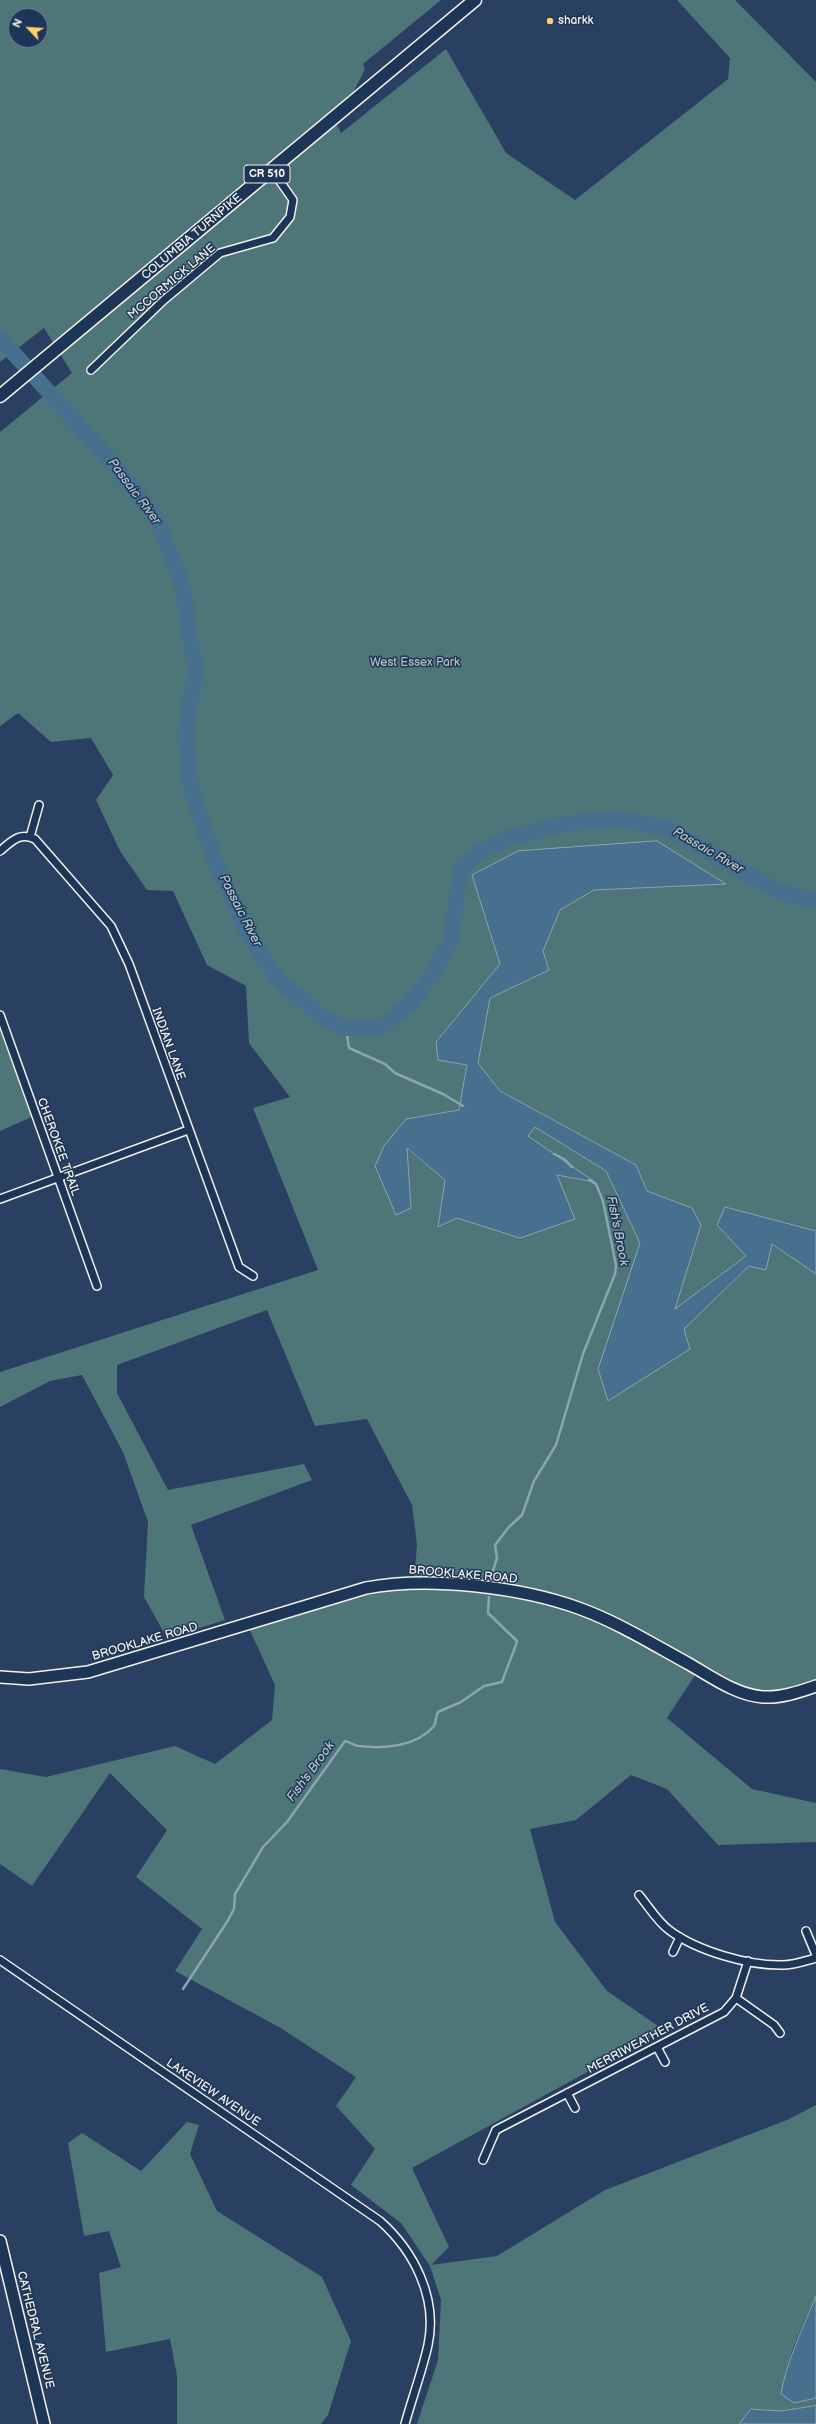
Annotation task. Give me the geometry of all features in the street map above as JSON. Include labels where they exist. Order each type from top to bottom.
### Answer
[{"type":"main road","name":"COLUMBIA TURNPIKE","points":[[1,395],[60,348],[475,0]]},
{"type":"street","name":"MCCORMICK LANE","points":[[91,370],[164,300],[220,253],[272,238],[290,217],[292,200],[272,170]]},
{"type":"street","points":[[0,851],[18,837],[30,837],[39,805]]},
{"type":"street","name":"INDIAN LANE","points":[[30,837],[43,847],[111,926],[117,937],[239,1267],[253,1276]]},
{"type":"street","name":"CHEROKEE TRAIL","points":[[0,1015],[97,1286]]},
{"type":"street","points":[[0,1198],[188,1130]]},
{"type":"street","name":"BROOKLAKE ROAD","points":[[0,1677],[29,1679],[88,1672],[366,1588],[406,1583],[498,1590],[566,1604],[604,1618],[718,1681],[750,1695],[780,1696],[816,1686]]},
{"type":"street","points":[[640,1895],[659,1920],[680,1937],[720,1954],[748,1961],[783,1965],[816,1957],[806,1931]]},
{"type":"street","points":[[672,1952],[680,1937]]},
{"type":"street","name":"LAKEVIEW AVENUE","points":[[0,1960],[380,2220],[407,2251],[421,2278],[427,2295],[429,2326],[428,2344],[405,2424]]},
{"type":"street","points":[[748,1961],[736,1998],[774,2025],[780,2033]]},
{"type":"street","name":"MERRIWEATHER DRIVE","points":[[483,2160],[496,2130],[724,2012],[736,1998]]},
{"type":"street","points":[[656,2047],[665,2062]]},
{"type":"street","points":[[567,2093],[575,2108]]},
{"type":"street","name":"CATHEDRAL AVENUE","points":[[0,2241],[44,2424]]},
{"type":"green space","name":"West Essex Park","points":[[0,0],[441,0],[363,64],[365,69],[337,125],[341,133],[446,49],[506,153],[575,200],[728,79],[730,58],[677,0],[735,0],[816,82],[816,1231],[725,1208],[718,1225],[746,1256],[675,1309],[701,1225],[692,1208],[647,1191],[636,1165],[500,1091],[478,1063],[490,998],[549,970],[543,951],[560,910],[594,890],[726,883],[474,880],[500,964],[436,1042],[467,1064],[459,1110],[406,1119],[384,1146],[411,1208],[406,1148],[445,1180],[457,1217],[520,1238],[557,1175],[594,1182],[528,1136],[535,1127],[606,1171],[640,1243],[598,1369],[684,1329],[772,1244],[816,1274],[816,1683],[786,1694],[754,1694],[701,1666],[667,1718],[752,1789],[816,1803],[816,1842],[718,1845],[667,1789],[631,1775],[576,1820],[530,1829],[555,1922],[607,1991],[664,2030],[412,2168],[449,2247],[431,2265],[497,2256],[605,2190],[787,2120],[816,2105],[816,2296],[793,2348],[783,2384],[794,2403],[816,2398],[816,2406],[780,2411],[751,2409],[739,2424],[417,2424],[438,2360],[441,2300],[430,2266],[401,2223],[351,2185],[375,2149],[336,2106],[356,2077],[279,2027],[175,1971],[202,1929],[136,1877],[167,1830],[110,1773],[32,1886],[0,1864],[0,1769],[46,1777],[175,1746],[215,1764],[272,1720],[275,1685],[248,1626],[365,1588],[414,1582],[417,1544],[412,1505],[367,1419],[315,1426],[267,1310],[117,1365],[117,1393],[168,1490],[304,1464],[312,1480],[191,1525],[225,1620],[167,1638],[144,1597],[148,1522],[123,1452],[82,1375],[50,1381],[0,1407],[0,1372],[318,1270],[253,1108],[290,1097],[249,1043],[246,986],[207,965],[173,891],[147,890],[120,851],[96,800],[113,775],[91,738],[51,742],[18,713],[0,726],[0,432],[72,373],[44,328],[0,362]]},
{"type":"green space","points":[[0,1017],[36,1115],[0,1131]]},
{"type":"green space","points":[[187,2122],[199,2125],[190,2154],[217,2211],[322,2277],[351,2341],[328,2415],[321,2424],[177,2424],[177,2376],[170,2339],[106,2352],[99,2273],[121,2267],[109,2231],[84,2236],[68,2143],[82,2133],[141,2171]]},
{"type":"water","points":[[657,841],[726,884],[594,890],[560,910],[543,951],[549,970],[490,998],[478,1063],[500,1091],[636,1165],[647,1191],[692,1208],[701,1225],[675,1309],[746,1256],[717,1225],[725,1207],[816,1231],[816,1274],[772,1244],[766,1270],[749,1266],[684,1329],[690,1349],[608,1401],[598,1369],[640,1243],[606,1171],[535,1127],[528,1136],[595,1182],[557,1175],[575,1219],[520,1238],[457,1218],[438,1227],[445,1180],[407,1148],[411,1208],[396,1215],[375,1166],[384,1146],[406,1119],[459,1110],[467,1065],[438,1060],[436,1042],[500,964],[472,875],[518,851]]},
{"type":"water","points":[[816,2296],[816,2398],[794,2403],[781,2394],[791,2356]]},
{"type":"water","points":[[816,2406],[816,2424],[739,2424],[751,2409],[780,2411]]},
{"type":"waterway","name":"Passaic River","points":[[0,338],[118,469],[158,521],[183,588],[195,671],[185,736],[192,791],[215,861],[246,930],[277,978],[321,1016],[346,1028],[382,1026],[408,1006],[428,981],[451,941],[460,870],[481,851],[514,836],[565,824],[616,819],[667,828],[774,889],[816,902]]},
{"type":"waterway","name":"Fish's Brook","points":[[346,1028],[349,1048],[385,1064],[395,1073],[443,1094],[463,1106]]},
{"type":"waterway","name":"Fish's Brook","points":[[554,1154],[564,1159],[572,1167]]},
{"type":"waterway","name":"Fish's Brook","points":[[490,1580],[497,1558],[495,1545],[509,1527],[522,1515],[534,1481],[556,1445],[583,1354],[615,1274],[616,1265],[603,1201],[596,1184],[589,1180]]},
{"type":"waterway","name":"Fish's Brook","points":[[183,1989],[227,1922],[234,1909],[235,1894],[263,1847],[287,1822],[345,1741],[357,1746],[369,1747],[389,1747],[409,1742],[427,1733],[434,1726],[438,1712],[461,1702],[484,1686],[502,1682],[517,1641],[488,1613],[489,1597]]},
{"type":"place","name":"sharkk","points":[[550,21]]}]
